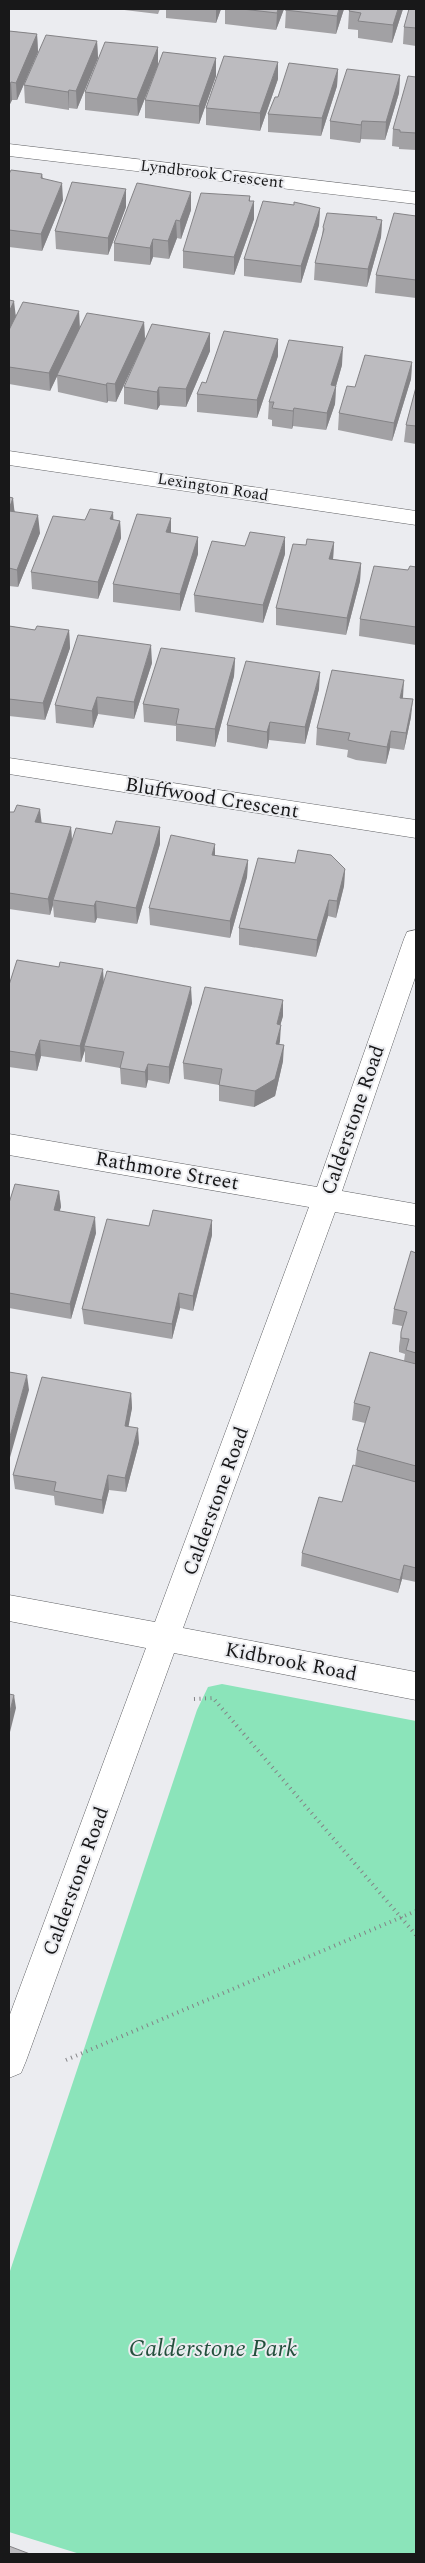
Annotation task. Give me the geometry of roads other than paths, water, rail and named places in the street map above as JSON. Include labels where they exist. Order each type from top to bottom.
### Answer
[{"type":"street","name":"Lyndbrook Crescent","points":[[9,150],[416,198]]},
{"type":"street","name":"Lexington Road","points":[[9,458],[416,518]]},
{"type":"street","name":"Bluffwood Crescent","points":[[9,766],[416,829]]},
{"type":"street","name":"Calderstone Road","points":[[9,2061],[326,1199],[416,938]]},
{"type":"street","name":"Rathmore Street","points":[[9,1144],[416,1215]]},
{"type":"street","points":[[9,1608],[166,1638]]},
{"type":"street","name":"Kidbrook Road","points":[[166,1638],[416,1686]]},
{"type":"park label","name":"Calderstone Park","points":[[213,2349]]}]
